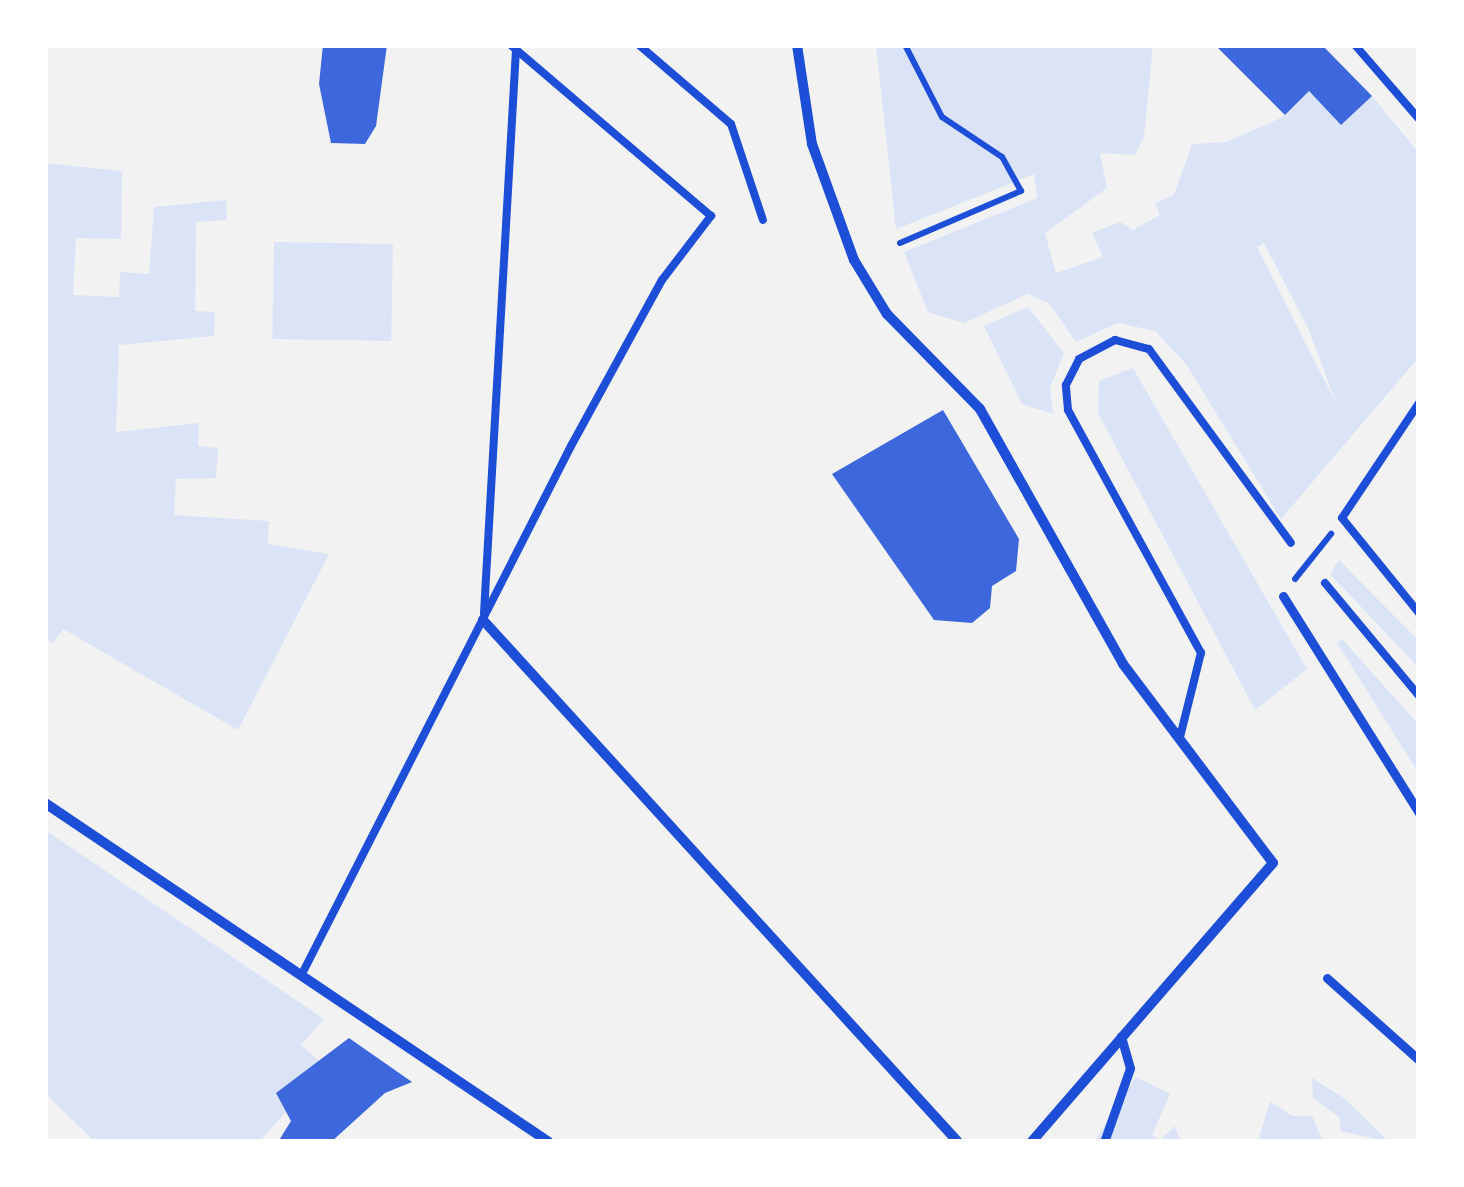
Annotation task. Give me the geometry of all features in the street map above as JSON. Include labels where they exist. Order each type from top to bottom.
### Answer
[{"type":"street","points":[[797,45],[812,144],[844,240],[888,314],[934,357],[980,409],[1123,664],[1273,863],[1030,1142]]},
{"type":"street","points":[[1285,592],[1419,812]]},
{"type":"street","points":[[483,620],[958,1142]]},
{"type":"street","points":[[45,803],[304,970],[549,1142]]},
{"type":"street","points":[[1327,978],[1419,1060]]},
{"type":"street","points":[[1104,1142],[1130,1068],[1120,1036]]},
{"type":"lane","points":[[639,45],[731,124],[763,220]]},
{"type":"lane","points":[[1355,45],[1419,119]]},
{"type":"lane","points":[[483,620],[513,47]]},
{"type":"lane","points":[[304,970],[662,280],[711,216],[513,47]]},
{"type":"lane","points":[[1180,737],[1201,652],[1068,410],[1066,385],[1078,358],[1115,340],[1149,349],[1292,543]]},
{"type":"lane","points":[[1419,404],[1343,512],[1344,528],[1419,613]]},
{"type":"lane","points":[[1325,583],[1419,696]]},
{"type":"path","points":[[900,242],[1021,191],[1002,157],[942,117],[905,45]]},
{"type":"path","points":[[1285,592],[1329,536]]},
{"type":"shaded area","points":[[876,45],[1153,45],[1144,137],[1135,155],[1100,153],[1107,188],[1045,233],[1056,273],[1103,257],[1092,233],[1120,222],[1133,230],[1160,215],[1155,203],[1174,195],[1192,144],[1226,142],[1285,116],[1309,91],[1341,125],[1372,96],[1419,153],[1419,357],[1281,519],[1186,364],[1155,331],[1118,323],[1076,342],[1049,303],[1027,294],[964,323],[928,312],[904,252],[1037,198],[1034,174],[896,229]],"holes":[[[1264,243],[1308,328],[1337,405],[1257,247]]]},
{"type":"shaded area","points":[[45,163],[122,171],[121,239],[76,238],[73,295],[119,297],[120,272],[149,274],[154,207],[226,200],[227,220],[196,222],[195,311],[215,312],[214,336],[119,345],[116,432],[199,423],[198,446],[218,448],[216,478],[176,479],[174,515],[269,521],[268,544],[329,554],[238,730],[63,629],[53,643],[45,638]]},
{"type":"shaded area","points":[[274,242],[393,244],[391,341],[272,339]]},
{"type":"shaded area","points":[[1028,307],[1064,353],[1050,388],[1053,414],[1022,404],[984,326]]},
{"type":"shaded area","points":[[1133,368],[1307,669],[1255,710],[1098,413],[1099,381]]},
{"type":"shaded area","points":[[1339,560],[1419,641],[1419,668],[1330,574]]},
{"type":"shaded area","points":[[1342,639],[1419,725],[1419,774],[1337,643]]},
{"type":"shaded area","points":[[45,830],[324,1019],[301,1045],[319,1061],[276,1093],[286,1112],[259,1142],[95,1142],[45,1093]]},
{"type":"shaded area","points":[[1136,1077],[1170,1094],[1152,1135],[1160,1140],[1175,1126],[1181,1142],[1094,1142]]},
{"type":"shaded area","points":[[1312,1078],[1344,1098],[1389,1142],[1341,1131],[1339,1117],[1313,1098]]},
{"type":"shaded area","points":[[1270,1101],[1292,1116],[1312,1116],[1323,1142],[1258,1142]]},
{"type":"building","points":[[323,45],[387,45],[376,126],[365,144],[331,143],[319,84]]},
{"type":"building","points":[[1215,45],[1322,45],[1372,96],[1341,125],[1309,91],[1285,115]]},
{"type":"building","points":[[943,410],[1019,539],[1016,571],[992,586],[990,608],[972,623],[934,620],[832,474]]},
{"type":"building","points":[[349,1038],[412,1082],[385,1093],[331,1142],[278,1142],[291,1121],[276,1093]]}]
